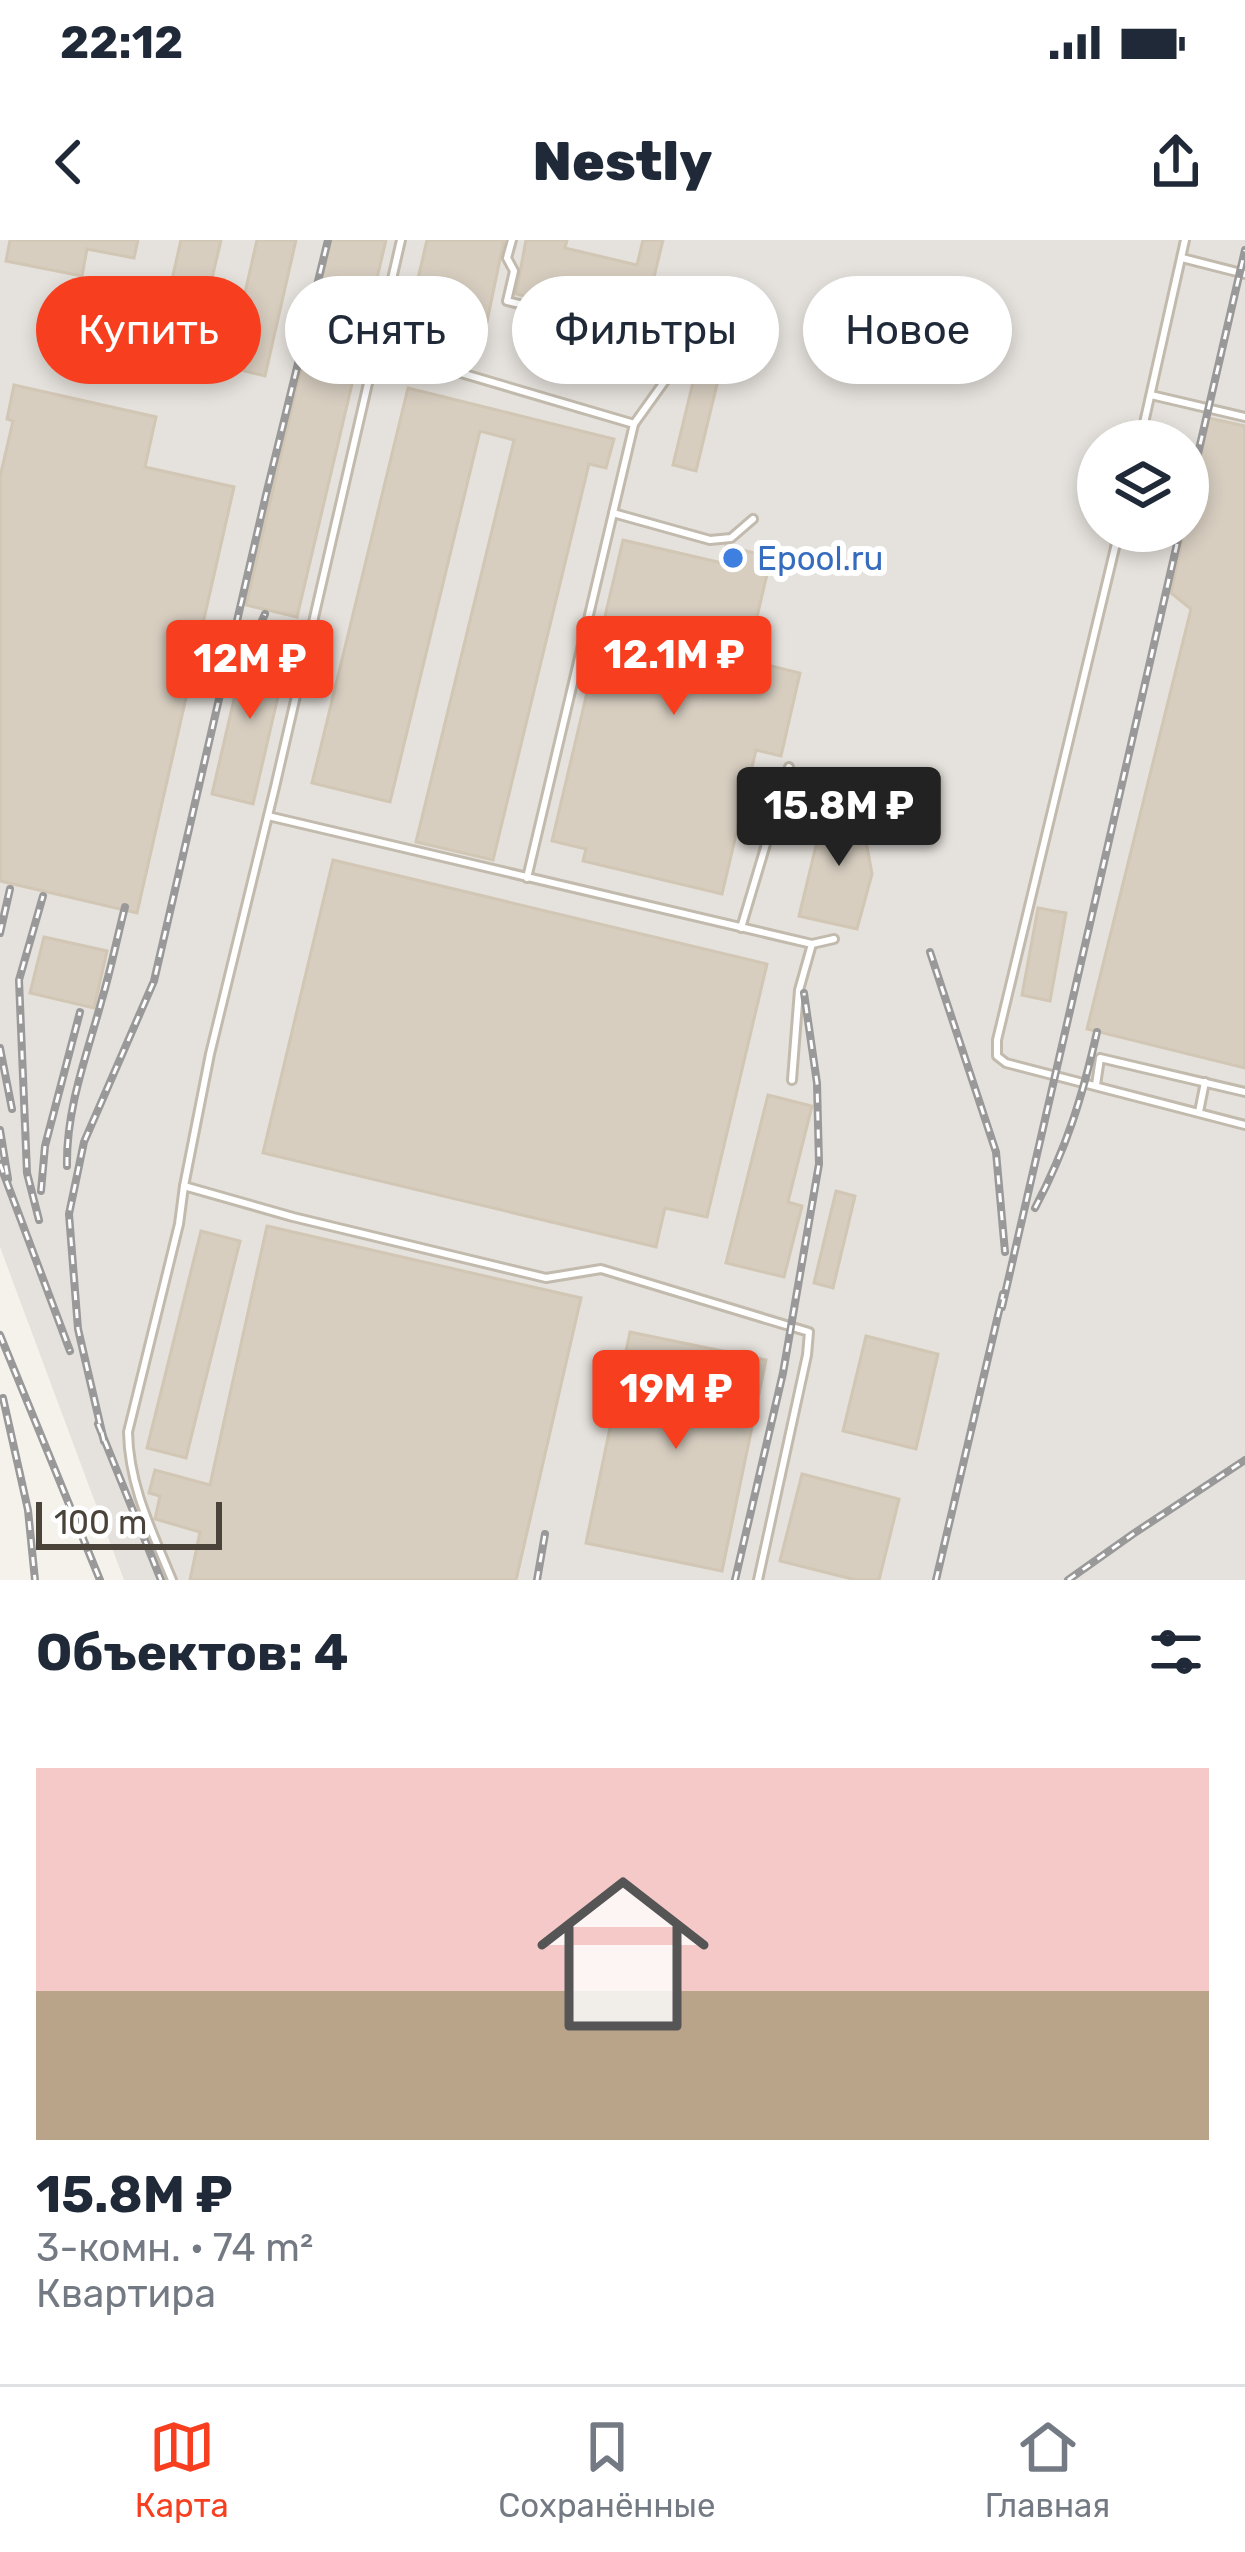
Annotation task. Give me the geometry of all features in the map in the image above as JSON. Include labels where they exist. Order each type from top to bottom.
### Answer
[{"type":"lane","points":[[393,276],[401,240]]},
{"type":"lane","points":[[512,240],[507,258],[513,276]]},
{"type":"lane","points":[[1145,420],[1186,240]]},
{"type":"lane","points":[[1181,258],[1245,274]]},
{"type":"lane","points":[[488,381],[634,424]]},
{"type":"lane","points":[[172,1580],[128,1463],[128,1432],[179,1224],[210,1054],[368,384]]},
{"type":"lane","points":[[527,878],[634,424],[663,384]]},
{"type":"lane","points":[[1151,395],[1245,417]]},
{"type":"lane","points":[[613,513],[710,540],[731,538],[753,519]]},
{"type":"lane","points":[[1114,552],[997,1040],[998,1056],[1006,1063],[1245,1125]]},
{"type":"lane","points":[[741,928],[789,766]]},
{"type":"lane","points":[[268,816],[812,944],[834,939]]},
{"type":"lane","points":[[792,1080],[799,990],[812,944]]},
{"type":"lane","points":[[1096,1085],[1100,1058],[1245,1092]]},
{"type":"lane","points":[[1199,1112],[1204,1082]]},
{"type":"lane","points":[[184,1186],[546,1278],[601,1269],[809,1332],[758,1580]]},
{"type":"shaded area","points":[[0,240],[1245,240],[1245,1580],[124,1580],[0,1247]]},
{"type":"building","points":[[10,240],[138,240],[134,258],[87,249],[82,276],[6,261]]},
{"type":"building","points":[[181,240],[221,240],[213,276],[173,276]]},
{"type":"building","points":[[257,240],[296,240],[265,376],[261,375],[261,276],[249,276]]},
{"type":"building","points":[[331,240],[386,240],[378,276],[323,276]]},
{"type":"building","points":[[427,240],[504,240],[488,317],[488,276],[419,276]]},
{"type":"building","points":[[526,240],[567,240],[565,248],[637,265],[643,240],[663,240],[654,276],[519,276]]},
{"type":"building","points":[[297,384],[352,384],[297,617],[246,605]]},
{"type":"building","points":[[693,384],[717,384],[696,471],[673,465]]},
{"type":"building","points":[[14,385],[156,417],[145,467],[234,487],[137,913],[0,881],[0,477],[13,421],[7,419]]},
{"type":"building","points":[[408,388],[614,439],[606,468],[589,464],[493,860],[416,842],[514,440],[480,431],[390,802],[312,783]]},
{"type":"building","points":[[1209,420],[1245,426],[1245,1068],[1087,1029],[1191,609],[1171,593],[1180,552],[1209,552]]},
{"type":"building","points":[[623,540],[722,563],[726,546],[759,554],[755,571],[767,574],[747,660],[800,673],[781,756],[756,750],[722,894],[583,861],[586,849],[552,841]]},
{"type":"building","points":[[248,639],[289,649],[253,804],[212,794]]},
{"type":"building","points":[[827,800],[860,808],[872,874],[857,929],[799,916]]},
{"type":"building","points":[[333,860],[767,964],[707,1217],[665,1208],[656,1247],[263,1153]]},
{"type":"building","points":[[1038,908],[1066,913],[1050,1001],[1022,995]]},
{"type":"building","points":[[44,937],[107,951],[94,1008],[30,993]]},
{"type":"building","points":[[768,1095],[812,1106],[788,1202],[802,1206],[784,1277],[726,1263]]},
{"type":"building","points":[[836,1191],[855,1196],[833,1288],[814,1283]]},
{"type":"building","points":[[267,1226],[581,1298],[516,1580],[190,1580],[200,1532],[155,1519],[160,1496],[149,1493],[155,1470],[210,1485]]},
{"type":"building","points":[[201,1231],[240,1241],[186,1458],[147,1448]]},
{"type":"building","points":[[630,1332],[766,1360],[722,1571],[586,1543]]},
{"type":"building","points":[[866,1336],[938,1354],[916,1449],[843,1431]]},
{"type":"building","points":[[802,1474],[899,1499],[879,1580],[856,1580],[780,1561]]},
{"type":"railway","points":[[104,1441],[78,1329],[69,1214],[84,1142],[154,981],[328,240]]},
{"type":"railway","points":[[1206,420],[1245,250]]},
{"type":"railway","points":[[1002,1307],[1175,552]]},
{"type":"railway","points":[[235,681],[265,614]]},
{"type":"railway","points":[[0,933],[10,889]]},
{"type":"railway","points":[[39,1220],[27,1173],[19,980],[43,896]]},
{"type":"railway","points":[[67,1166],[74,1102],[125,907]]},
{"type":"railway","points":[[930,952],[996,1152],[1005,1252]]},
{"type":"railway","points":[[735,1580],[783,1373],[819,1164],[817,1083],[804,993]]},
{"type":"railway","points":[[41,1191],[45,1146],[80,1012]]},
{"type":"railway","points":[[1035,1208],[1072,1122],[1097,1032]]},
{"type":"railway","points":[[0,1048],[12,1109]]},
{"type":"railway","points":[[0,1130],[8,1179]]},
{"type":"railway","points":[[0,1164],[70,1351]]},
{"type":"railway","points":[[936,1580],[1003,1294]]},
{"type":"railway","points":[[0,1335],[100,1580]]},
{"type":"railway","points":[[3,1398],[28,1510],[35,1580]]},
{"type":"railway","points":[[98,1424],[161,1580]]},
{"type":"railway","points":[[1068,1580],[1245,1460]]},
{"type":"railway","points":[[537,1580],[545,1534]]},
{"type":"place","name":"Epool.ru","points":[[733,558]]}]
